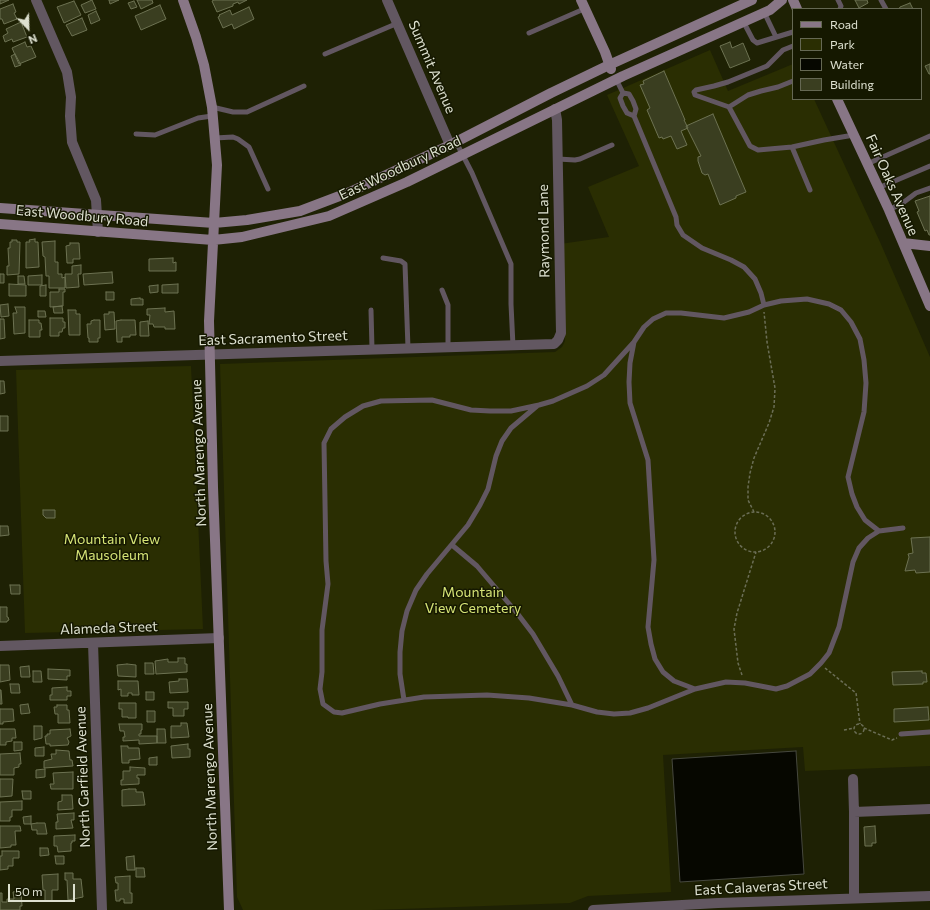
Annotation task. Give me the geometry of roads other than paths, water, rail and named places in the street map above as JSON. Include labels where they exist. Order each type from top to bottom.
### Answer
[{"type":"main road","name":"North Marengo Avenue","points":[[184,0],[204,65],[212,112],[217,165],[209,321],[229,910]]},
{"type":"main road","name":"East Woodbury Road","points":[[0,208],[214,223],[247,220],[300,211],[350,192],[453,144],[551,93],[609,65],[752,0]]},
{"type":"main road","name":"East Woodbury Road","points":[[0,224],[213,240],[242,237],[329,216],[406,182],[616,79],[770,10],[782,0]]},
{"type":"main road","points":[[582,4],[616,79]]},
{"type":"main road","name":"Fair Oaks Avenue","points":[[837,100],[889,210],[930,306]]},
{"type":"main road","points":[[903,243],[930,246]]},
{"type":"street","points":[[36,0],[67,72],[71,97],[72,142],[96,200],[98,232]]},
{"type":"street","name":"Summit Avenue","points":[[387,0],[453,144]]},
{"type":"street","name":"Raymond Lane","points":[[548,345],[554,344],[558,340],[561,333],[557,120],[554,109]]},
{"type":"street","name":"East Sacramento Street","points":[[0,361],[548,345]]},
{"type":"street","name":"Alameda Street","points":[[0,646],[219,638]]},
{"type":"street","name":"North Garfield Avenue","points":[[92,643],[102,910]]},
{"type":"street","points":[[853,779],[854,897]]},
{"type":"street","points":[[854,812],[930,809]]},
{"type":"street","name":"East Calaveras Street","points":[[593,910],[854,897],[930,896]]},
{"type":"lane","points":[[529,33],[582,4]]},
{"type":"lane","points":[[764,12],[776,37]]},
{"type":"lane","points":[[743,22],[752,40],[759,43],[792,32]]},
{"type":"lane","points":[[326,54],[398,24]]},
{"type":"lane","points":[[792,46],[783,50],[767,66],[728,82],[696,90],[694,92],[695,95],[729,107],[750,146],[758,150],[792,147],[854,135]]},
{"type":"lane","points":[[616,79],[623,93]]},
{"type":"lane","points":[[729,107],[748,95],[778,87],[792,81]]},
{"type":"lane","points":[[136,134],[155,135],[212,112],[247,112],[304,86]]},
{"type":"lane","points":[[623,93],[620,98],[623,106],[627,113],[634,116]]},
{"type":"lane","points":[[623,93],[629,94],[633,101],[636,109],[634,116],[676,217],[677,225],[683,235],[702,248],[744,267],[755,279],[764,305]]},
{"type":"lane","points":[[867,164],[930,136]]},
{"type":"lane","points":[[214,138],[238,139],[249,147],[268,189]]},
{"type":"lane","points":[[453,144],[462,155],[472,173],[511,264],[513,346]]},
{"type":"lane","points":[[557,159],[580,159],[612,145]]},
{"type":"lane","points":[[792,147],[810,190]]},
{"type":"lane","points":[[878,188],[930,166]]},
{"type":"lane","points":[[889,210],[904,202],[916,193],[930,188]]},
{"type":"lane","points":[[384,258],[401,261],[405,264],[408,348]]},
{"type":"lane","points":[[442,290],[448,305],[448,347]]},
{"type":"lane","points":[[879,531],[865,520],[857,507],[848,477],[864,412],[866,383],[860,339],[852,322],[841,310],[829,304],[807,299],[781,301],[764,305],[749,312],[724,318],[681,313],[666,314],[654,319],[644,327],[634,342],[604,374],[587,386],[539,405],[510,411],[471,410],[432,400],[381,401],[363,406],[345,417],[331,429],[324,443],[326,561],[328,584],[322,630],[322,672],[320,689],[323,704],[334,712],[342,713],[430,696],[487,695],[529,698],[614,714],[630,713],[648,708],[695,689],[726,682],[745,683],[776,689],[787,686],[810,674],[829,653],[839,627],[853,562],[859,548],[868,538],[879,531],[903,528]]},
{"type":"lane","points":[[371,310],[372,350]]},
{"type":"lane","points":[[634,342],[630,363],[630,403],[648,460],[654,560],[648,627],[655,659],[663,672],[674,681],[695,689]]},
{"type":"lane","points":[[404,700],[400,674],[402,631],[407,611],[416,590],[427,574],[468,526],[488,489],[496,456],[502,440],[512,428],[539,405]]},
{"type":"lane","points":[[452,545],[477,566],[525,624],[546,654],[572,705]]},
{"type":"lane","points":[[901,734],[930,732]]},
{"type":"water","points":[[796,751],[804,874],[680,882],[672,759]]},
{"type":"park label","name":"Mountain View Mausoleum","points":[[112,548]]},
{"type":"park label","name":"Mountain View Cemetery","points":[[473,600]]}]
